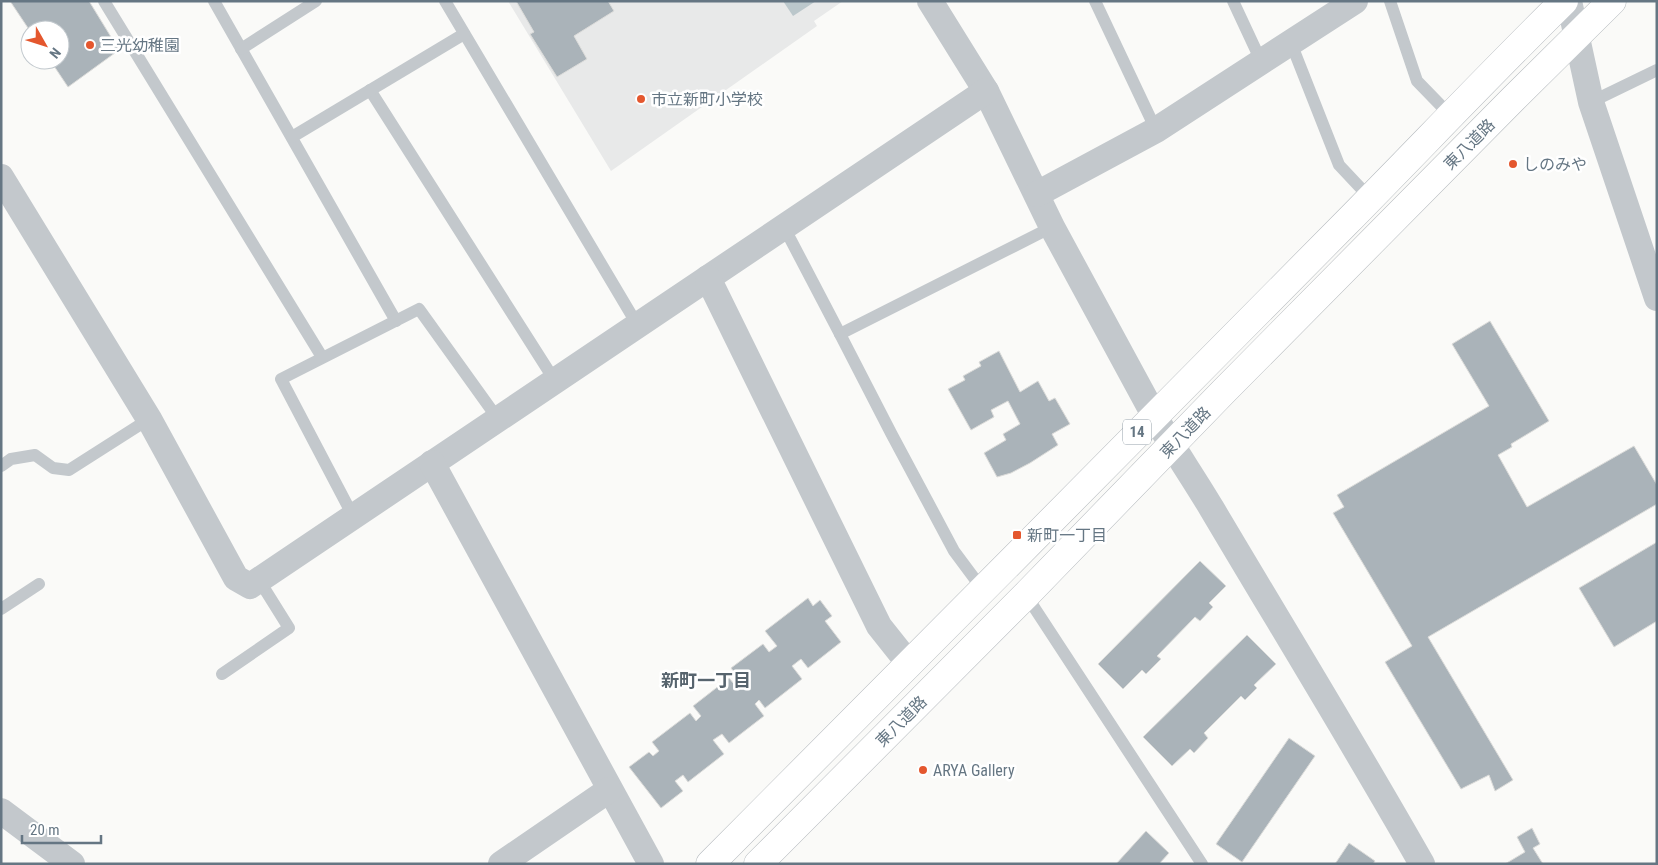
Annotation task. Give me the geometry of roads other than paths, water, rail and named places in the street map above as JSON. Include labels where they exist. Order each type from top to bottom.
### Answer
[{"type":"main road","name":"東八道路","points":[[710,864],[1451,116],[1500,63],[1564,1]]},
{"type":"main road","name":"東八道路","points":[[758,864],[1612,1]]},
{"type":"street","points":[[930,1],[986,91],[1052,227],[1171,446],[1203,495],[1377,784],[1422,864]]},
{"type":"street","points":[[1037,194],[1156,130],[1355,1]]},
{"type":"street","points":[[1569,1],[1591,102],[1657,298]]},
{"type":"street","points":[[1,177],[150,419],[236,578],[250,586],[986,91]]},
{"type":"street","points":[[708,278],[879,626],[910,664]]},
{"type":"street","points":[[432,463],[651,864]]},
{"type":"street","points":[[500,864],[609,790]]},
{"type":"street","points":[[1,811],[72,864]]},
{"type":"lane","points":[[104,1],[322,357]]},
{"type":"lane","points":[[214,1],[396,321]]},
{"type":"lane","points":[[241,48],[316,1]]},
{"type":"lane","points":[[445,1],[638,326]]},
{"type":"lane","points":[[1096,1],[1156,130]]},
{"type":"lane","points":[[1233,1],[1260,61]]},
{"type":"lane","points":[[1390,1],[1417,82],[1451,116]]},
{"type":"lane","points":[[292,137],[464,34]]},
{"type":"lane","points":[[1291,43],[1339,165],[1370,198]]},
{"type":"lane","points":[[1591,102],[1657,70]]},
{"type":"lane","points":[[370,90],[555,381]]},
{"type":"lane","points":[[784,227],[954,551],[983,590]]},
{"type":"lane","points":[[840,334],[1052,227]]},
{"type":"lane","points":[[353,516],[281,378],[419,309],[498,419]]},
{"type":"lane","points":[[1,466],[11,459],[34,455],[53,468],[69,470],[150,419]]},
{"type":"lane","points":[[1,609],[39,584]]},
{"type":"lane","points":[[222,674],[289,628],[264,588],[250,586]]},
{"type":"lane","points":[[1026,595],[1202,864]]},
{"type":"place","name":"三光幼稚園","points":[[90,45]]},
{"type":"place","name":"市立新町小学校","points":[[641,99]]},
{"type":"place","name":"しのみや","points":[[1513,164]]},
{"type":"place","name":"新町一丁目","points":[[1017,535]]},
{"type":"place","name":"ARYA Gallery","points":[[923,770]]},
{"type":"district","name":"新町一丁目","points":[[706,681]]}]
